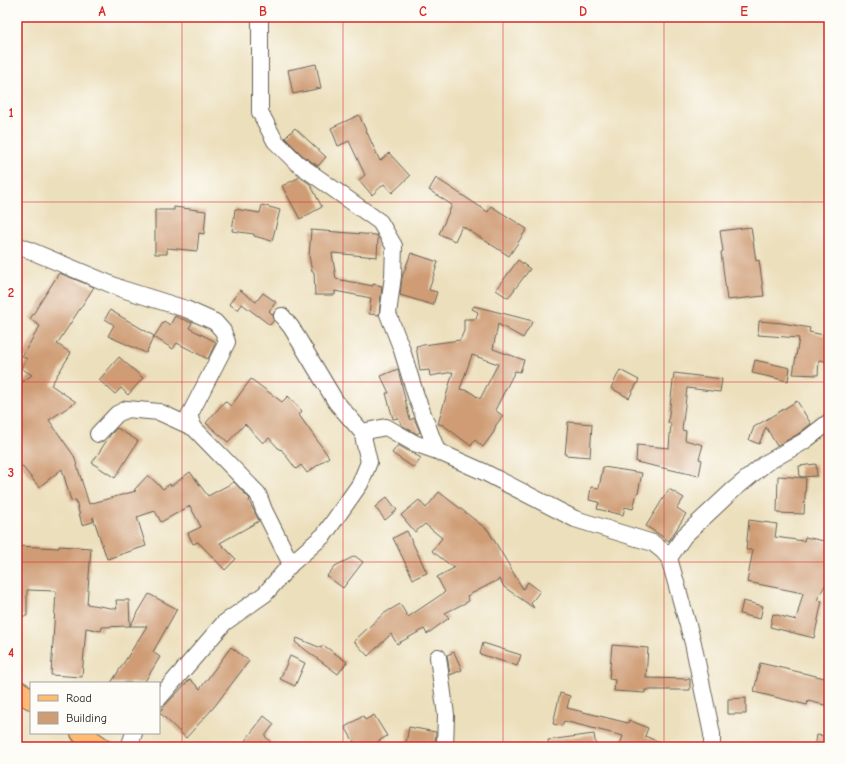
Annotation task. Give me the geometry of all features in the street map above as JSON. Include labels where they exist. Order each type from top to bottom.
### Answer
[{"type":"main road","points":[[17,690],[30,698]]},
{"type":"main road","points":[[82,734],[101,747]]},
{"type":"street","points":[[260,17],[260,112],[275,140],[297,163],[380,222],[394,246],[393,276],[388,314],[401,347],[416,396],[437,451]]},
{"type":"street","points":[[17,245],[122,289],[186,309],[214,322],[223,331],[227,342],[189,416],[194,428]]},
{"type":"street","points":[[160,697],[224,623],[265,594],[291,564],[324,535],[360,484],[369,462],[362,432],[336,402],[291,328],[282,316]]},
{"type":"street","points":[[98,434],[117,414],[127,409],[159,412],[194,428],[258,494],[264,510],[291,564]]},
{"type":"street","points":[[669,558],[684,536],[732,491],[766,463],[803,442],[829,422]]},
{"type":"street","points":[[362,432],[386,427],[414,443],[437,451],[484,472],[575,520],[653,543],[663,551],[669,558],[693,643],[712,734],[712,747]]},
{"type":"street","points":[[438,657],[446,715],[446,747]]},
{"type":"street","points":[[129,747],[134,734]]},
{"type":"building","points":[[316,64],[321,88],[293,94],[288,70]]},
{"type":"building","points":[[359,115],[380,161],[389,153],[410,176],[392,193],[384,184],[372,195],[359,180],[365,175],[349,141],[338,146],[331,128]]},
{"type":"building","points":[[295,128],[326,157],[318,166],[303,156],[285,138]]},
{"type":"building","points":[[300,177],[310,184],[322,207],[300,219],[282,186]]},
{"type":"building","points":[[436,178],[488,212],[491,206],[527,229],[509,256],[462,226],[455,241],[439,234],[452,205],[429,190]]},
{"type":"building","points":[[262,205],[280,210],[272,241],[254,236],[254,234],[232,231],[235,209],[260,213]]},
{"type":"building","points":[[174,207],[206,211],[204,234],[199,233],[197,251],[167,248],[167,254],[155,254],[155,210],[174,210]]},
{"type":"building","points":[[751,227],[756,261],[759,260],[764,296],[727,300],[720,231]]},
{"type":"building","points":[[311,230],[376,235],[378,238],[377,257],[332,253],[336,279],[373,286],[373,284],[382,286],[379,315],[369,314],[371,298],[335,291],[335,295],[315,295],[314,272],[312,272],[309,256]]},
{"type":"building","points":[[411,253],[438,262],[429,290],[437,292],[433,305],[400,295],[402,277]]},
{"type":"building","points":[[518,260],[530,269],[508,298],[496,290]]},
{"type":"building","points":[[59,273],[94,287],[57,344],[71,353],[51,385],[76,402],[49,420],[74,456],[89,504],[136,491],[134,490],[148,475],[163,489],[170,484],[171,486],[190,472],[208,496],[234,482],[250,499],[249,501],[259,521],[220,543],[236,559],[225,570],[198,542],[193,544],[188,533],[201,527],[190,506],[161,522],[155,511],[137,517],[146,546],[107,559],[93,517],[93,522],[82,525],[76,500],[71,501],[62,469],[39,487],[17,460],[17,386],[32,375],[21,368],[27,359],[22,356],[40,326],[30,319]]},
{"type":"building","points":[[240,290],[256,302],[263,293],[276,302],[269,311],[273,315],[274,320],[270,325],[242,304],[238,310],[229,304]]},
{"type":"building","points":[[474,306],[533,321],[523,338],[498,324],[493,349],[524,360],[520,372],[515,371],[495,410],[503,416],[483,447],[475,440],[471,446],[443,425],[438,424],[453,372],[430,376],[429,370],[420,371],[416,346],[460,340],[464,331],[464,319],[476,319],[478,312],[472,309]],"holes":[[[472,355],[498,364],[480,399],[469,391],[460,389]]]},
{"type":"building","points":[[110,310],[154,336],[146,353],[108,336],[114,325],[105,319]]},
{"type":"building","points":[[175,316],[192,323],[189,328],[216,342],[208,359],[177,343],[173,349],[154,337],[164,321],[170,325]]},
{"type":"building","points":[[759,321],[810,328],[809,332],[829,336],[829,362],[819,360],[818,375],[793,374],[799,338],[758,335]]},
{"type":"building","points":[[119,357],[143,378],[128,395],[121,388],[115,394],[99,380]]},
{"type":"building","points":[[755,360],[790,368],[788,381],[752,373]]},
{"type":"building","points":[[398,369],[410,420],[414,418],[420,432],[417,434],[403,426],[398,418],[393,419],[386,393],[389,393],[381,376]]},
{"type":"building","points":[[620,370],[639,380],[629,398],[611,388]]},
{"type":"building","points":[[674,373],[722,379],[720,392],[687,388],[682,430],[686,431],[685,440],[703,445],[699,459],[702,460],[699,476],[636,462],[637,445],[669,448],[671,423],[668,423]]},
{"type":"building","points":[[251,379],[282,402],[288,396],[302,411],[299,415],[329,457],[307,473],[301,465],[296,469],[281,449],[280,450],[269,438],[263,443],[245,424],[228,442],[206,423],[225,401],[231,406]]},
{"type":"building","points":[[797,401],[811,424],[798,434],[777,446],[766,427],[759,444],[749,440],[754,427]]},
{"type":"building","points":[[568,422],[592,424],[590,457],[565,455]]},
{"type":"building","points":[[117,428],[138,441],[115,478],[92,463],[111,434]]},
{"type":"building","points":[[398,445],[421,458],[414,468],[392,453]]},
{"type":"building","points":[[816,464],[817,476],[800,477],[799,466]]},
{"type":"building","points":[[603,467],[642,473],[633,509],[625,507],[623,515],[597,509],[599,502],[589,500],[591,487],[599,488]]},
{"type":"building","points":[[778,476],[806,478],[804,514],[777,513]]},
{"type":"building","points":[[669,489],[684,498],[677,508],[686,514],[669,541],[646,526]]},
{"type":"building","points":[[439,492],[488,530],[523,589],[528,582],[540,591],[531,603],[534,608],[504,587],[500,579],[467,596],[469,601],[445,613],[449,618],[427,634],[424,629],[397,644],[391,634],[368,656],[354,641],[383,614],[400,604],[408,617],[445,592],[437,577],[454,568],[432,551],[442,538],[425,524],[415,532],[401,515],[419,500],[426,508]]},
{"type":"building","points":[[387,497],[397,510],[385,520],[375,507]]},
{"type":"building","points":[[749,520],[777,524],[775,537],[804,541],[805,537],[829,542],[829,578],[817,600],[822,601],[814,638],[770,627],[773,614],[796,620],[803,593],[747,582],[753,550],[746,550]]},
{"type":"building","points":[[407,531],[427,573],[413,579],[393,538]]},
{"type":"building","points":[[17,546],[91,548],[87,604],[117,609],[116,600],[129,600],[130,626],[102,627],[101,631],[86,628],[82,677],[51,675],[56,591],[27,590],[27,616],[17,616]]},
{"type":"building","points":[[355,556],[363,562],[343,588],[327,576],[335,566]]},
{"type":"building","points":[[149,594],[177,609],[153,652],[160,657],[145,682],[112,682],[147,626],[130,626]]},
{"type":"building","points":[[743,601],[763,606],[760,619],[740,614]]},
{"type":"building","points":[[297,638],[321,648],[323,645],[347,662],[338,674],[295,642]]},
{"type":"building","points":[[483,643],[521,655],[517,666],[480,654]]},
{"type":"building","points":[[612,645],[648,648],[646,678],[690,679],[690,690],[645,690],[645,693],[614,691],[615,680],[609,679]]},
{"type":"building","points":[[231,647],[249,661],[214,707],[186,738],[160,713],[160,711],[190,679],[200,689]]},
{"type":"building","points":[[454,652],[462,670],[450,675],[447,655]]},
{"type":"building","points":[[290,656],[305,663],[295,686],[280,679]]},
{"type":"building","points":[[760,663],[829,679],[829,706],[808,701],[807,705],[754,692]]},
{"type":"building","points":[[560,693],[570,696],[567,708],[628,723],[629,720],[648,728],[645,736],[671,747],[619,747],[623,736],[564,721],[562,726],[553,724]]},
{"type":"building","points":[[746,698],[746,714],[728,714],[728,699]]},
{"type":"building","points":[[374,715],[387,736],[369,747],[357,747],[345,727],[363,716],[365,720]]},
{"type":"building","points":[[264,716],[274,724],[265,736],[275,747],[250,747],[244,742]]},
{"type":"building","points":[[409,727],[436,732],[435,747],[405,747]]},
{"type":"building","points":[[594,734],[596,747],[549,747],[548,740]]},
{"type":"building","points":[[817,735],[829,737],[829,747],[815,747]]}]
